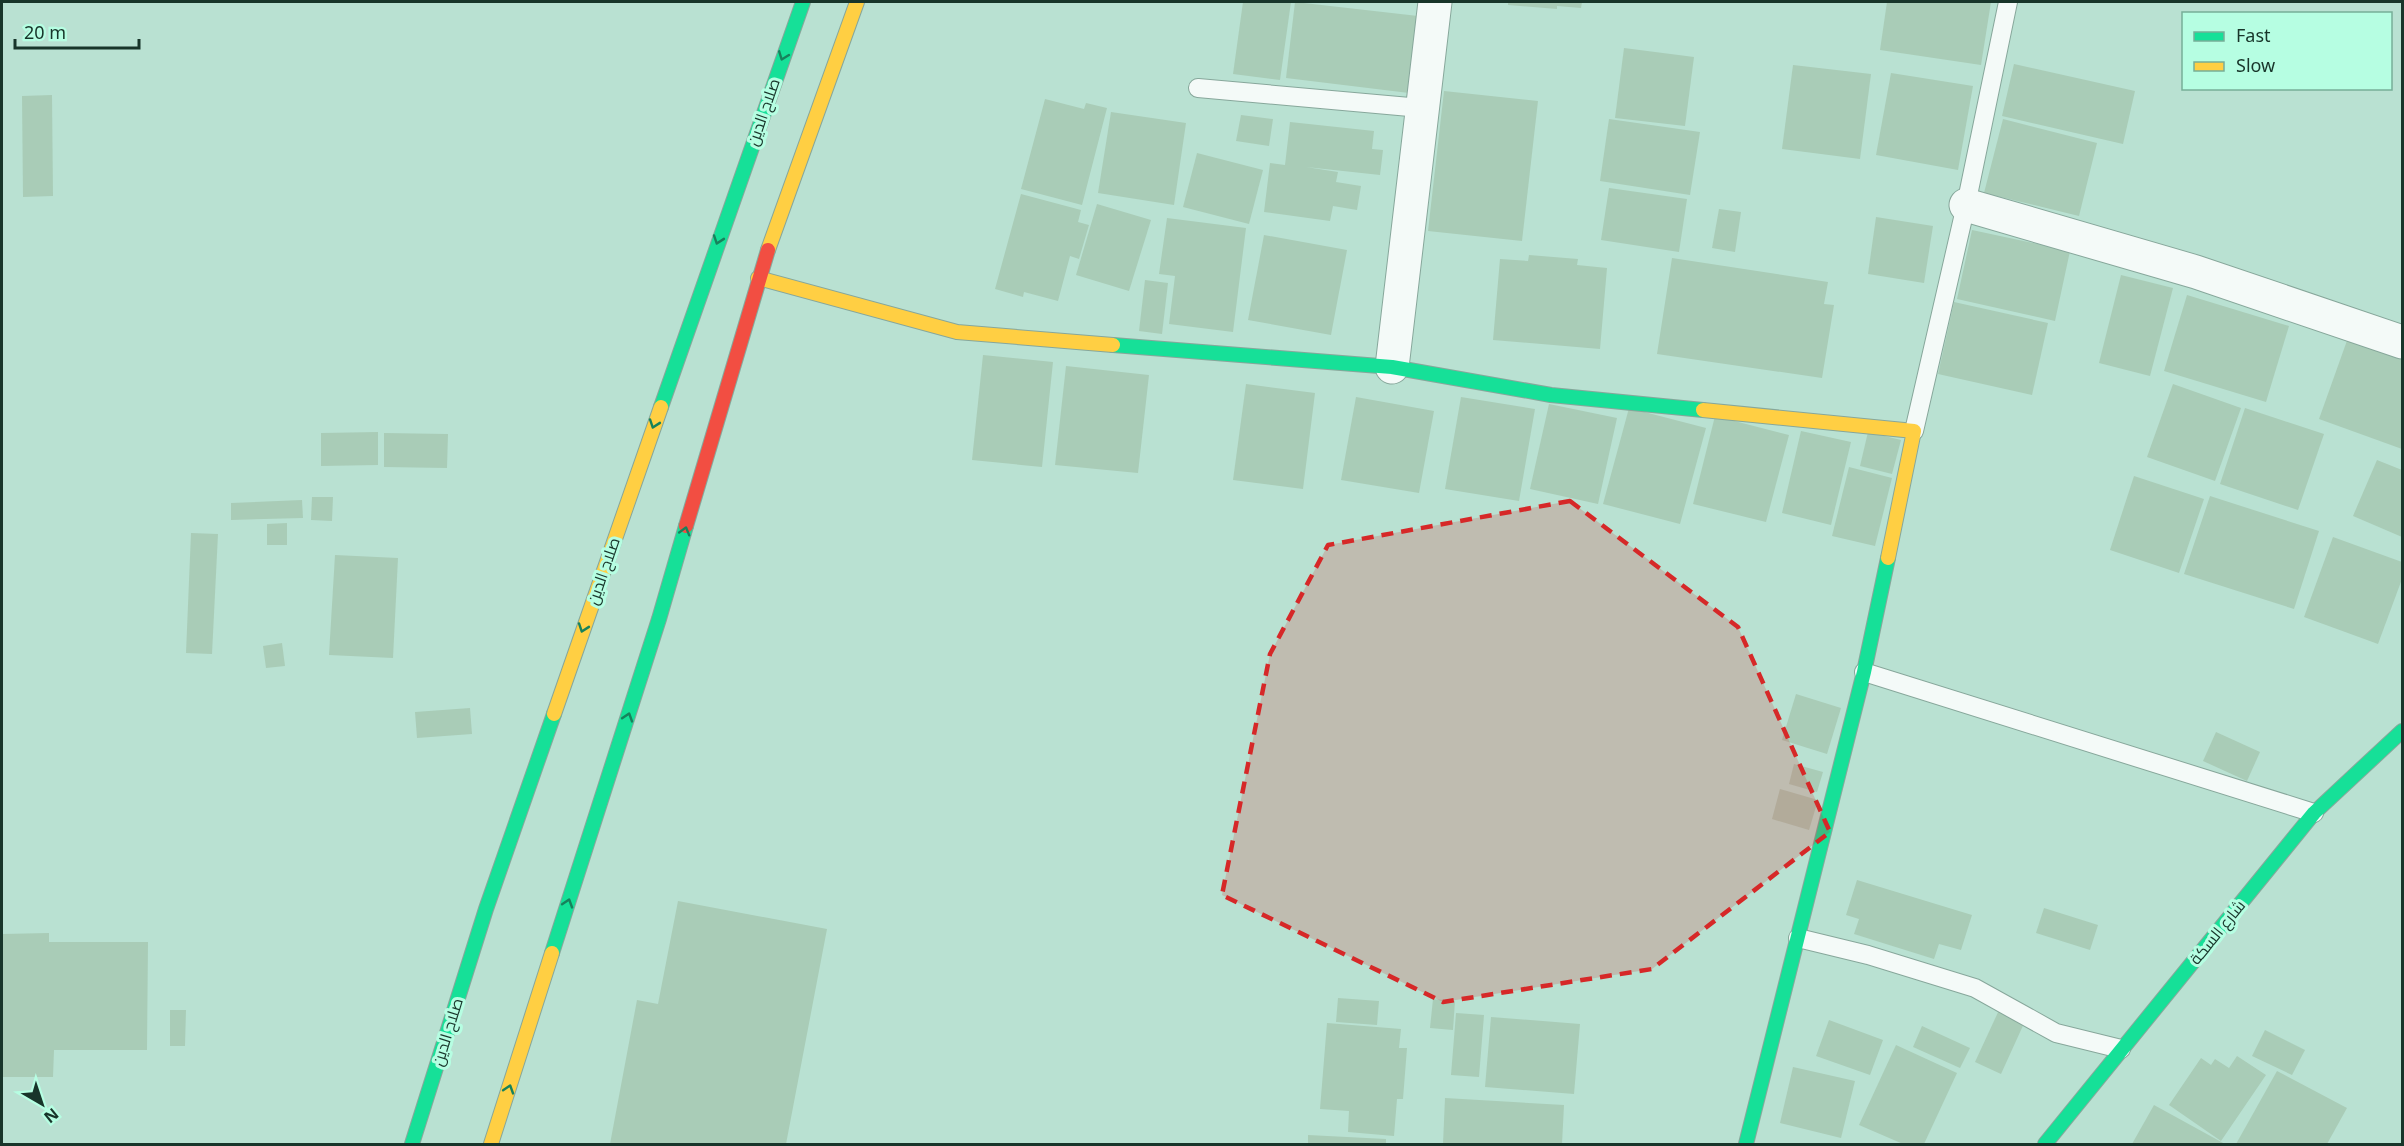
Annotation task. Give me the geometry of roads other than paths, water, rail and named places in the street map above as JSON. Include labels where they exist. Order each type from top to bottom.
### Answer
[{"type":"main road","name":"صلاح الدين","points":[[412,1144],[486,909],[803,2]]},
{"type":"main road","points":[[492,1144],[659,619],[758,278],[858,2]]},
{"type":"main road","points":[[758,278],[957,332],[1392,367],[1551,395],[1914,431],[1864,672],[1746,1144]]},
{"type":"main road","name":"شارع السكة","points":[[2044,1144],[2314,813],[2403,731]]},
{"type":"street","points":[[1392,367],[1435,2]]},
{"type":"street","points":[[1966,205],[2196,272],[2403,342]]},
{"type":"lane","points":[[1914,431],[1966,205],[2008,2]]},
{"type":"lane","points":[[1198,88],[1421,108]]},
{"type":"lane","points":[[1864,672],[2314,813]]},
{"type":"lane","points":[[1798,938],[1868,955],[1975,988],[2056,1033],[2121,1049]]}]
